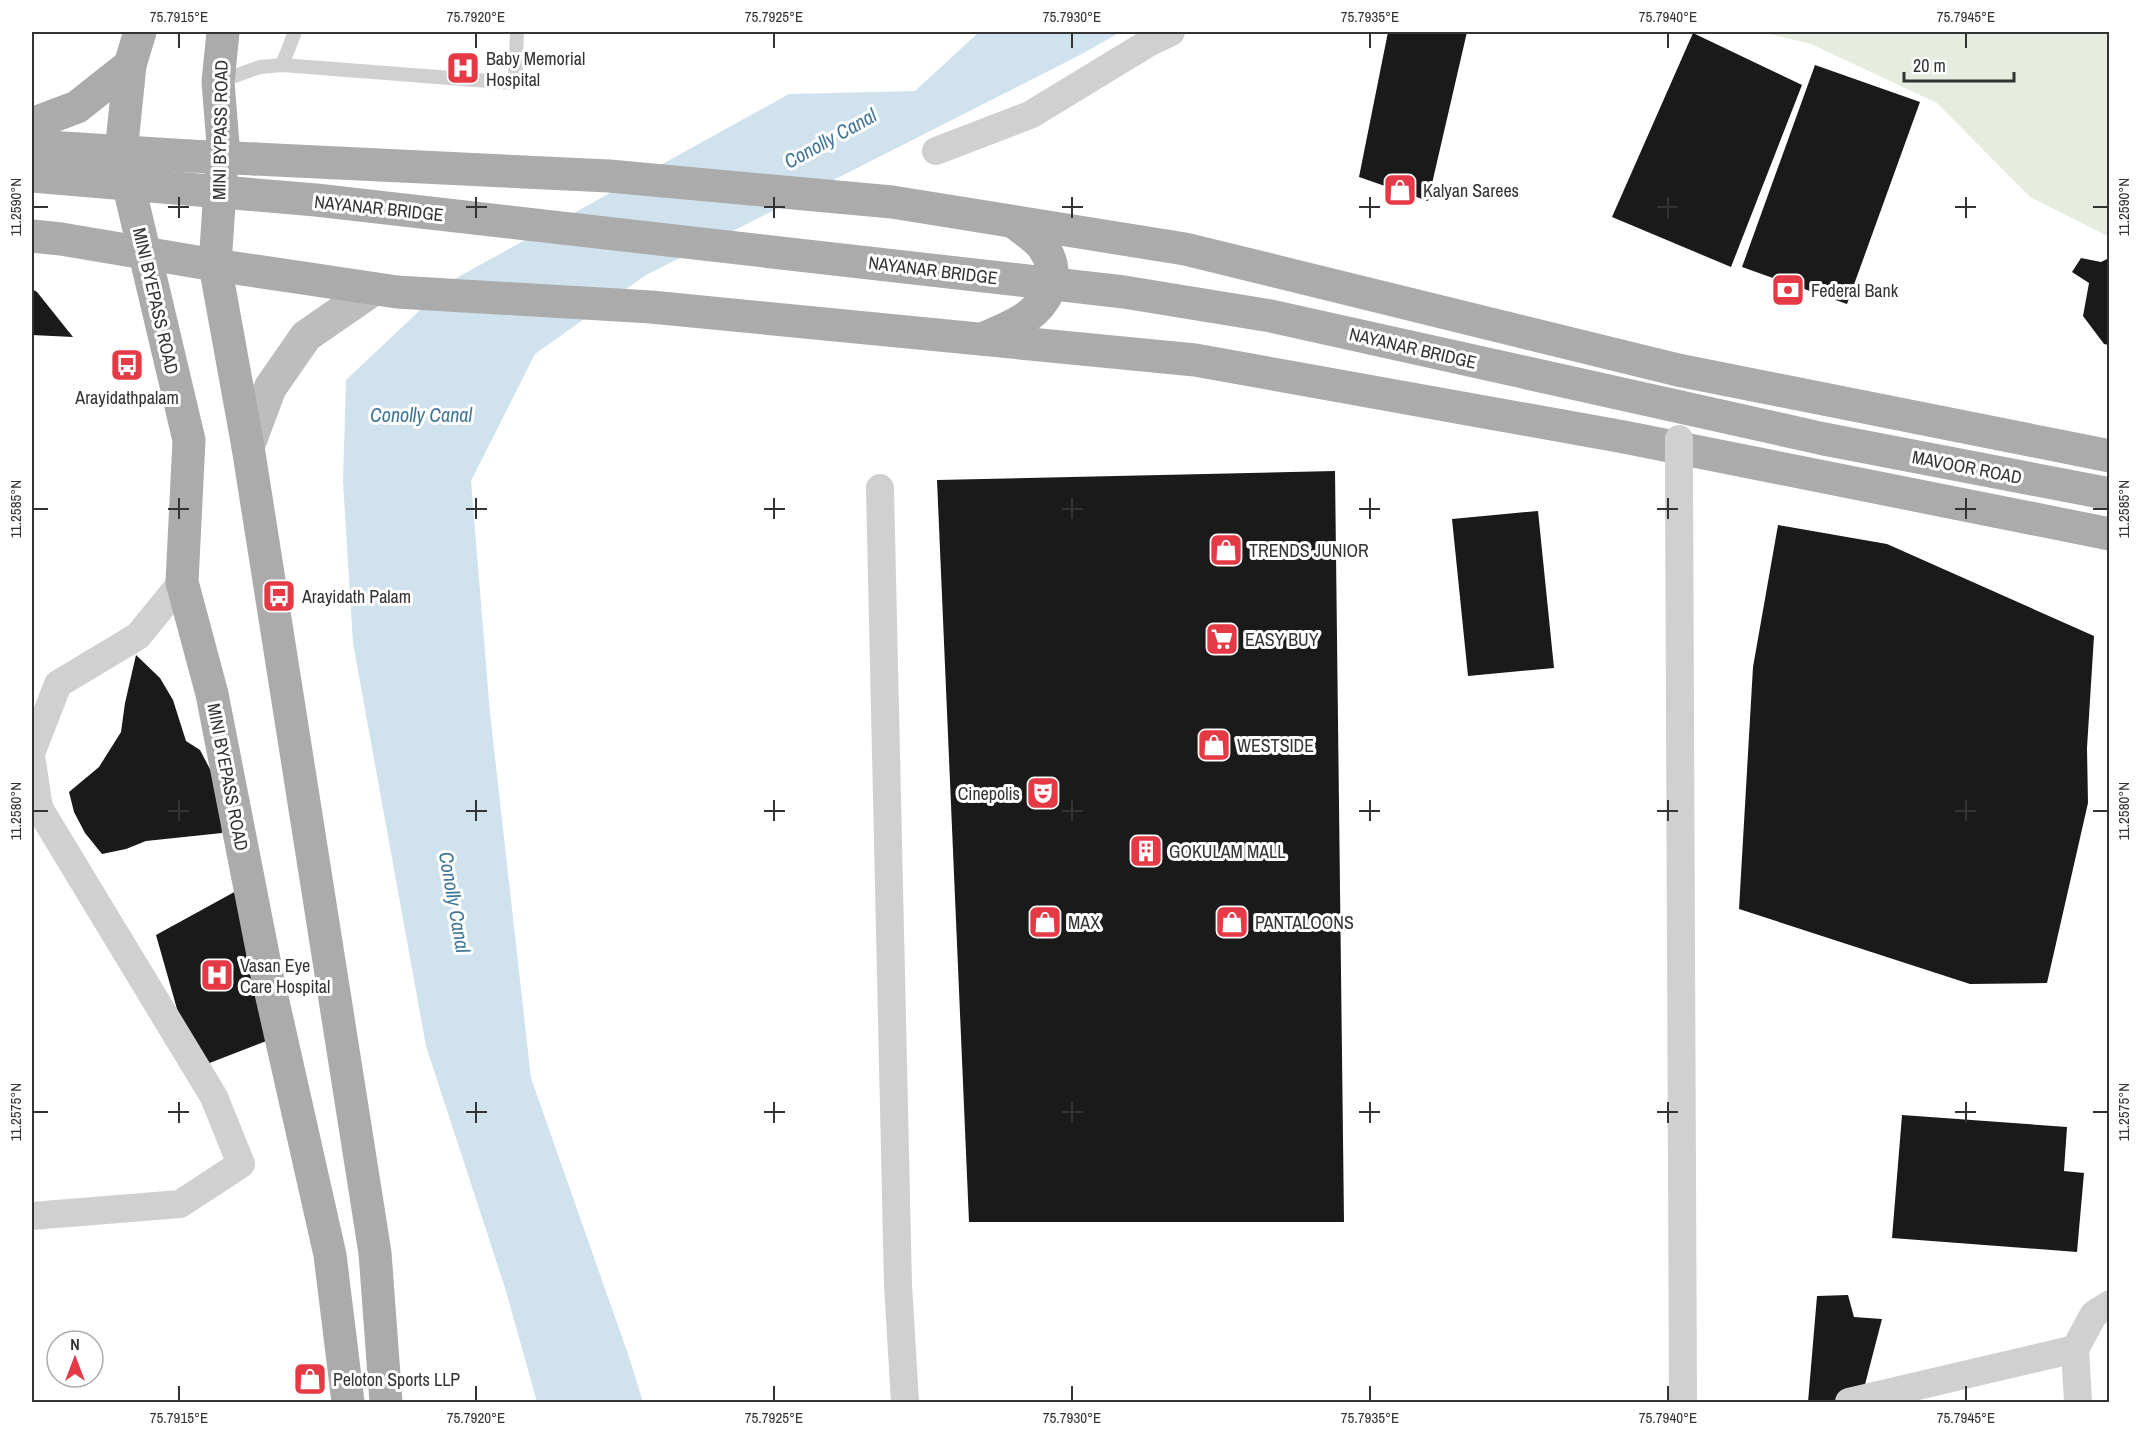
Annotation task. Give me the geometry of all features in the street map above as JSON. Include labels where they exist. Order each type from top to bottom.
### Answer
[{"type":"main road","points":[[121,153],[130,65],[140,32]]},
{"type":"main road","name":"MINI BYPASS ROAD","points":[[224,32],[219,82],[223,144],[215,265],[248,447],[375,1254],[386,1402]]},
{"type":"main road","points":[[32,124],[77,107],[130,65]]},
{"type":"main road","points":[[32,146],[121,153],[609,176],[892,202],[1185,249],[1678,370],[2109,456]]},
{"type":"main road","name":"MINI BYEPASS ROAD","points":[[121,153],[189,440],[182,582],[212,693],[267,975],[330,1255],[348,1402]]},
{"type":"main road","name":"NAYANAR BRIDGE","points":[[32,176],[328,202],[1124,292],[1271,316],[1824,439]]},
{"type":"main road","points":[[981,339],[1023,320],[1042,304],[1053,280],[1051,263],[1045,248],[1014,222]]},
{"type":"main road","points":[[32,236],[385,290],[651,307],[1195,360],[1624,437],[2109,534]]},
{"type":"main road","points":[[248,447],[270,388],[306,336],[385,290]]},
{"type":"main road","name":"MAVOOR ROAD","points":[[1824,439],[2109,494]]},
{"type":"street","points":[[936,151],[1030,115],[1149,42],[1171,32]]},
{"type":"street","points":[[1679,432],[1683,1402]]},
{"type":"street","points":[[880,488],[898,1286],[905,1402]]},
{"type":"street","points":[[32,751],[58,684],[138,636],[182,582]]},
{"type":"street","points":[[32,762],[39,808],[214,1097],[241,1164],[180,1204],[32,1216]]},
{"type":"street","points":[[2078,1402],[2074,1349],[2094,1314],[2109,1304]]},
{"type":"street","points":[[1849,1402],[2074,1349]]},
{"type":"lane","points":[[282,65],[294,32]]},
{"type":"lane","points":[[219,82],[260,67],[282,65],[515,83],[517,32]]},
{"type":"shaded area","points":[[1762,32],[2109,32],[2109,237],[2030,197],[1937,103],[1811,44]]},
{"type":"water","name":"Conolly Canal","points":[[979,32],[1121,32],[646,275],[535,354],[471,481],[490,713],[531,1078],[643,1402],[537,1402],[506,1291],[426,1046],[353,643],[343,481],[346,380],[451,281],[789,94],[915,91]]},
{"type":"building","points":[[1388,32],[1467,32],[1428,201],[1359,177]]},
{"type":"building","points":[[1693,33],[1802,85],[1731,267],[1612,217]]},
{"type":"building","points":[[1815,65],[1920,102],[1847,304],[1742,267]]},
{"type":"building","points":[[2081,258],[2101,262],[2109,258],[2109,345],[2104,344],[2083,316],[2089,283],[2072,272]]},
{"type":"building","points":[[32,289],[37,292],[73,337],[32,335]]},
{"type":"building","name":"GOKULAM MALL","points":[[1335,471],[1344,1222],[969,1222],[937,480]]},
{"type":"building","points":[[1538,511],[1554,668],[1468,676],[1452,519]]},
{"type":"building","points":[[1778,525],[1887,544],[2094,636],[2087,748],[2088,803],[2047,983],[1970,984],[1739,909],[1753,667]]},
{"type":"building","points":[[136,655],[160,678],[173,700],[186,741],[200,750],[211,771],[221,802],[222,833],[146,841],[126,849],[102,854],[85,833],[74,812],[69,792],[99,767],[121,732]]},
{"type":"building","points":[[238,890],[274,1038],[194,1069],[156,935]]},
{"type":"building","points":[[1902,1115],[2067,1127],[2064,1171],[2084,1173],[2077,1252],[1892,1238]]},
{"type":"building","points":[[1848,1295],[1854,1317],[1882,1319],[1861,1400],[1808,1402],[1817,1296]]},
{"type":"place","name":"Baby Memorial Hospital","points":[[463,68]]},
{"type":"place","name":"Kalyan Sarees","points":[[1400,190]]},
{"type":"place","name":"Federal Bank","points":[[1788,290]]},
{"type":"place","name":"Arayidathpalam","points":[[127,365]]},
{"type":"place","name":"TRENDS JUNIOR","points":[[1226,550]]},
{"type":"place","name":"Arayidath Palam","points":[[279,596]]},
{"type":"place","name":"EASY BUY","points":[[1222,639]]},
{"type":"place","name":"WESTSIDE","points":[[1214,745]]},
{"type":"place","name":"Cinepolis","points":[[1043,793]]},
{"type":"place","name":"GOKULAM MALL","points":[[1146,851]]},
{"type":"place","name":"MAX","points":[[1045,922]]},
{"type":"place","name":"PANTALOONS","points":[[1232,922]]},
{"type":"place","name":"Vasan Eye Care Hospital","points":[[217,975]]},
{"type":"place","name":"Peloton Sports LLP","points":[[310,1379]]}]
